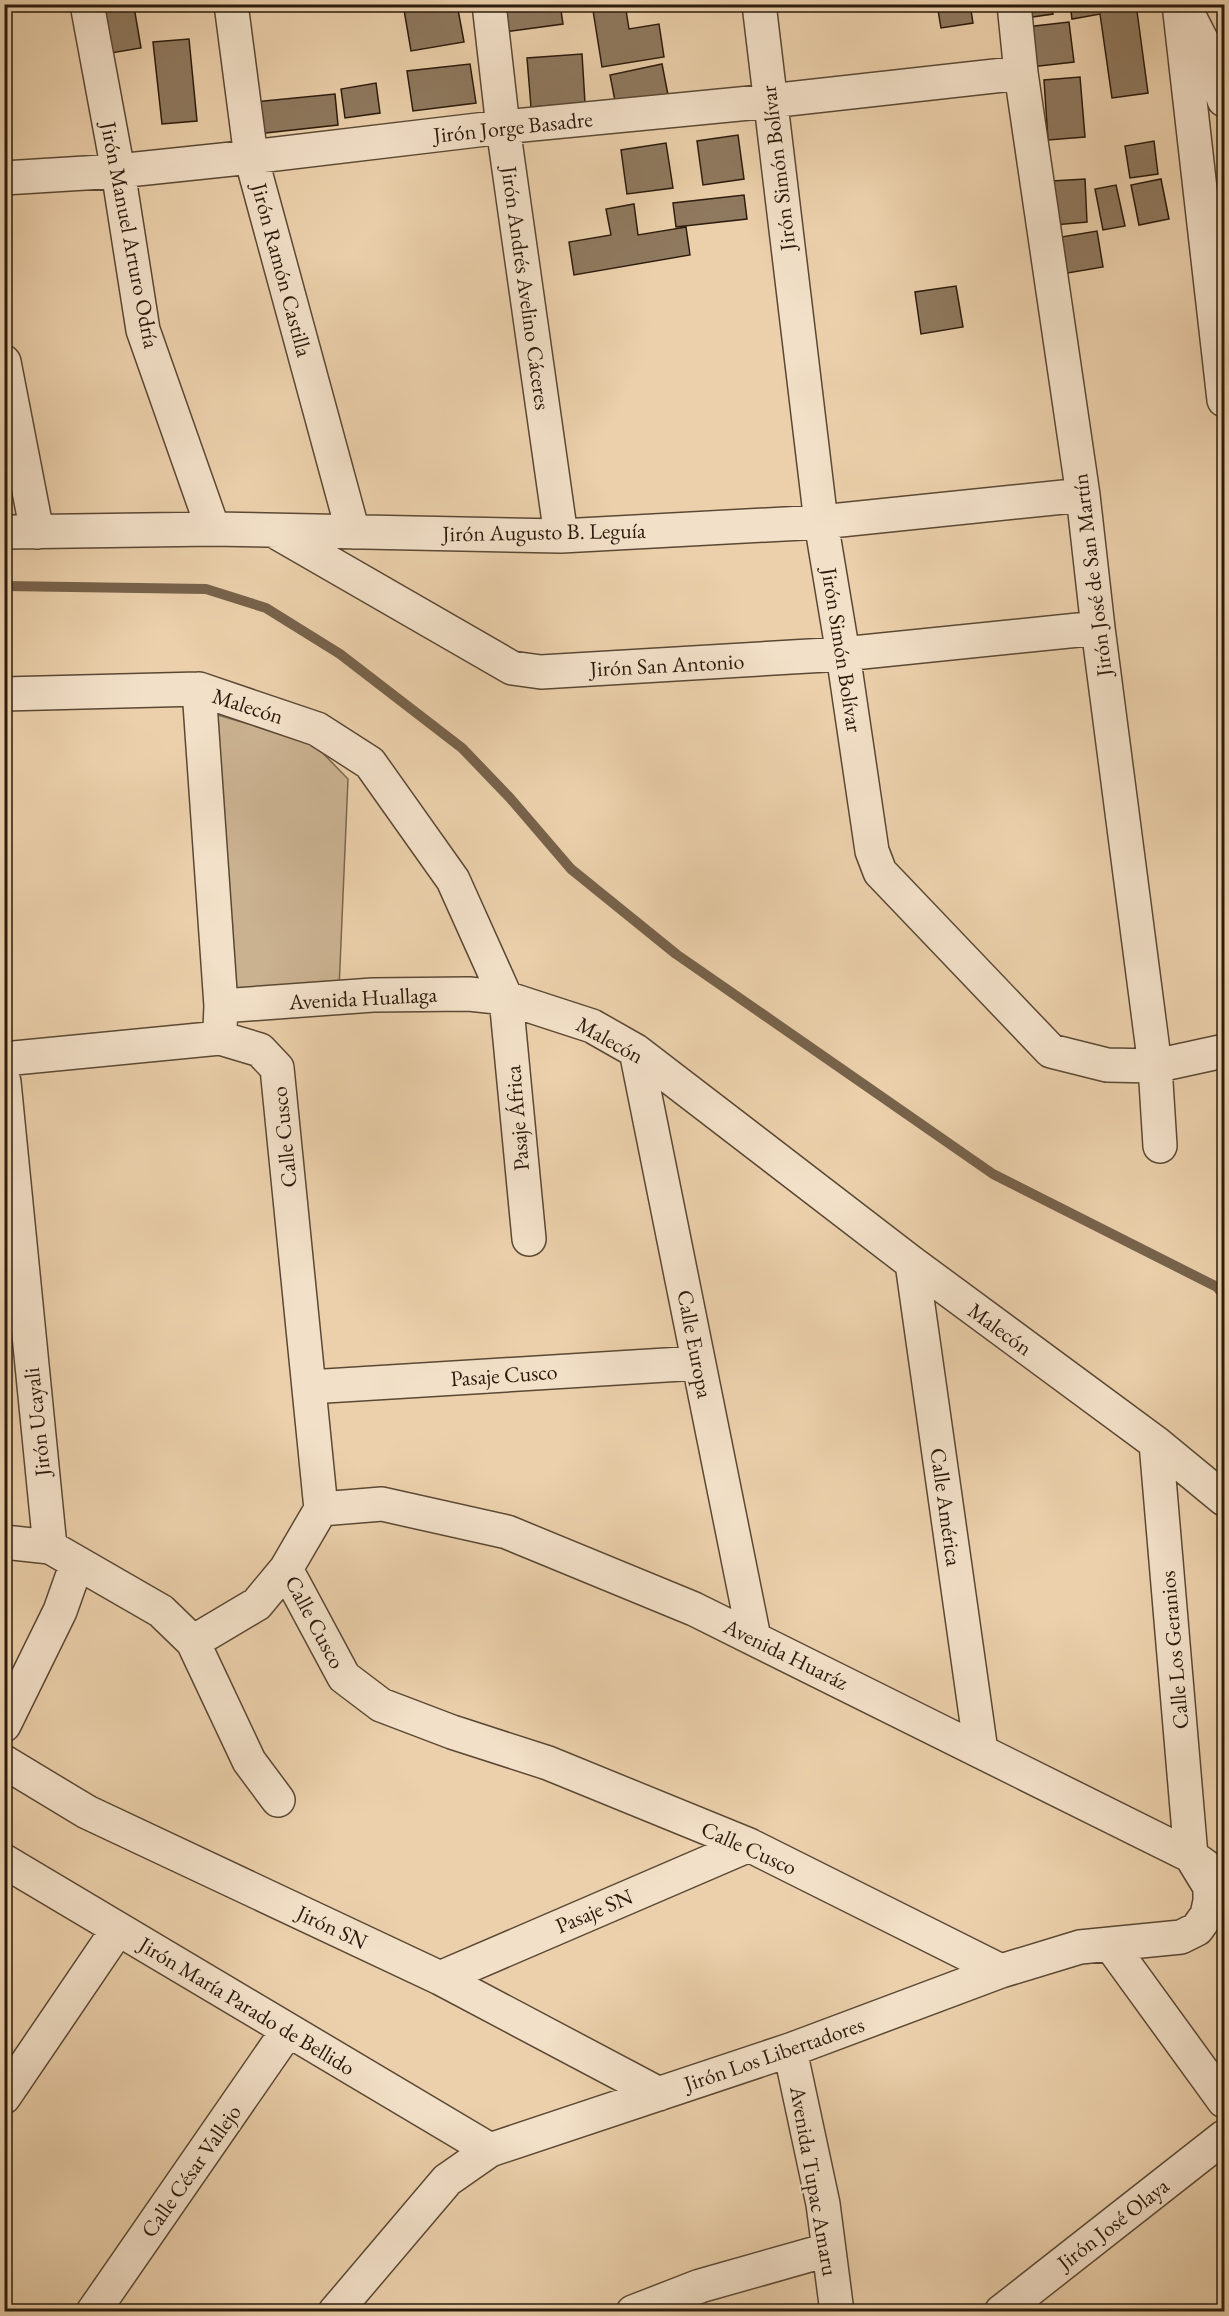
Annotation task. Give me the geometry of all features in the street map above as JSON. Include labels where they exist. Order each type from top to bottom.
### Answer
[{"type":"street","name":"Jirón Manuel Arturo Odría","points":[[87,4],[118,171],[143,330],[213,529]]},
{"type":"street","name":"Jirón Ramón Castilla","points":[[231,4],[251,158],[353,532]]},
{"type":"street","name":"Jirón Andrés Avelino Cáceres","points":[[489,4],[503,127],[561,536]]},
{"type":"street","name":"Jirón Simón Bolívar","points":[[759,4],[821,522],[872,851],[880,872],[1051,1051],[1107,1065],[1155,1066],[1224,1051]]},
{"type":"street","name":"Jirón José de San Martín","points":[[1014,4],[1021,73],[1083,495],[1155,1066],[1160,1146]]},
{"type":"street","points":[[1179,4],[1224,400]]},
{"type":"street","points":[[1184,4],[1215,47],[1224,100]]},
{"type":"street","name":"Jirón Jorge Basadre","points":[[4,178],[118,171],[251,158],[503,127],[770,101],[1021,73]]},
{"type":"street","points":[[4,362],[37,532]]},
{"type":"street","name":"Jirón Augusto B. Leguía","points":[[4,532],[213,529],[561,536],[821,522],[1083,495]]},
{"type":"street","name":"Jirón San Antonio","points":[[272,530],[512,668],[541,672],[843,654],[1098,628]]},
{"type":"street","points":[[200,689],[220,1022]]},
{"type":"street","name":"Malecón","points":[[4,694],[200,689],[317,729],[370,763],[453,880],[506,998],[592,1026],[636,1051],[912,1263],[1156,1443],[1224,1499]]},
{"type":"street","name":"Avenida Huallaga","points":[[4,1059],[373,995],[469,994],[506,998]]},
{"type":"street","name":"Pasaje África","points":[[506,998],[529,1239]]},
{"type":"street","name":"Calle Cusco","points":[[220,1022],[260,1050],[277,1068],[321,1509],[286,1569],[344,1677],[381,1705],[452,1732],[548,1763],[749,1845],[1001,1971]]},
{"type":"street","name":"Calle Europa","points":[[636,1051],[754,1638]]},
{"type":"street","name":"Jirón Ucayali","points":[[4,1082],[63,1555],[60,1611],[4,1725]]},
{"type":"street","name":"Calle América","points":[[912,1263],[981,1751]]},
{"type":"street","name":"Pasaje Cusco","points":[[309,1387],[698,1363]]},
{"type":"street","name":"Calle Los Geranios","points":[[1156,1443],[1191,1856]]},
{"type":"street","name":"Avenida Huaráz","points":[[321,1509],[382,1504],[507,1532],[694,1609],[1191,1856],[1224,1878]]},
{"type":"street","points":[[4,1542],[63,1555],[162,1611],[193,1642],[249,1761],[278,1800]]},
{"type":"street","points":[[193,1642],[257,1604],[286,1569]]},
{"type":"street","name":"Jirón SN","points":[[4,1762],[87,1812],[440,1978],[659,2094]]},
{"type":"street","name":"Pasaje SN","points":[[440,1978],[749,1845]]},
{"type":"street","name":"Jirón Los Libertadores","points":[[335,2312],[447,2180],[490,2150],[790,2050],[1001,1971],[1080,1947],[1181,1937],[1197,1929],[1207,1915],[1210,1887],[1191,1856]]},
{"type":"street","name":"Jirón María Parado de Bellido","points":[[4,1862],[490,2150]]},
{"type":"street","points":[[9,2080],[118,1929]]},
{"type":"street","points":[[1110,1944],[1224,2101]]},
{"type":"street","name":"Calle César Vallejo","points":[[93,2312],[288,2030]]},
{"type":"street","name":"Avenida Tupac Amaru","points":[[790,2050],[823,2204],[827,2250],[837,2312]]},
{"type":"street","name":"Jirón José Olaya","points":[[1001,2312],[1224,2137]]},
{"type":"street","points":[[633,2312],[700,2286],[827,2250]]},
{"type":"shaded area","points":[[211,713],[313,743],[348,779],[339,989],[227,995]]},
{"type":"building","points":[[403,4],[457,4],[464,42],[411,51]]},
{"type":"building","points":[[500,4],[560,4],[563,24],[504,32]]},
{"type":"building","points":[[592,4],[625,4],[629,29],[659,24],[664,57],[602,67]]},
{"type":"building","points":[[937,4],[970,4],[973,23],[941,28]]},
{"type":"building","points":[[1023,4],[1051,4],[1053,14],[1026,18]]},
{"type":"building","points":[[1070,4],[1136,4],[1148,93],[1112,98],[1100,14],[1072,19]]},
{"type":"building","points":[[134,7],[141,48],[105,54],[99,12]]},
{"type":"building","points":[[1069,22],[1074,62],[1031,67],[1026,27]]},
{"type":"building","points":[[189,39],[197,121],[162,124],[153,42]]},
{"type":"building","points":[[582,54],[585,103],[531,107],[527,58]]},
{"type":"building","points":[[470,64],[476,103],[413,111],[407,71]]},
{"type":"building","points":[[662,64],[669,100],[617,111],[610,75]]},
{"type":"building","points":[[1080,77],[1085,137],[1048,140],[1044,80]]},
{"type":"building","points":[[376,83],[380,113],[345,118],[341,89]]},
{"type":"building","points":[[335,94],[338,125],[247,135],[244,103]]},
{"type":"building","points":[[738,135],[744,179],[703,185],[697,141]]},
{"type":"building","points":[[1154,141],[1158,174],[1130,178],[1125,146]]},
{"type":"building","points":[[666,143],[673,188],[627,194],[621,150]]},
{"type":"building","points":[[1085,179],[1087,222],[1054,225],[1052,181]]},
{"type":"building","points":[[1161,179],[1169,219],[1139,225],[1131,185]]},
{"type":"building","points":[[1116,185],[1125,226],[1103,230],[1095,189]]},
{"type":"building","points":[[744,195],[747,219],[676,227],[673,203]]},
{"type":"building","points":[[634,204],[638,235],[686,227],[690,255],[574,275],[569,242],[611,235],[606,209]]},
{"type":"building","points":[[1097,231],[1103,267],[1062,274],[1055,238]]},
{"type":"building","points":[[956,286],[963,327],[921,334],[915,292]]},
{"type":"waterway","points":[[4,586],[206,589],[266,608],[340,654],[462,748],[510,798],[571,869],[676,954],[993,1174],[1217,1287],[1224,1296]]}]
